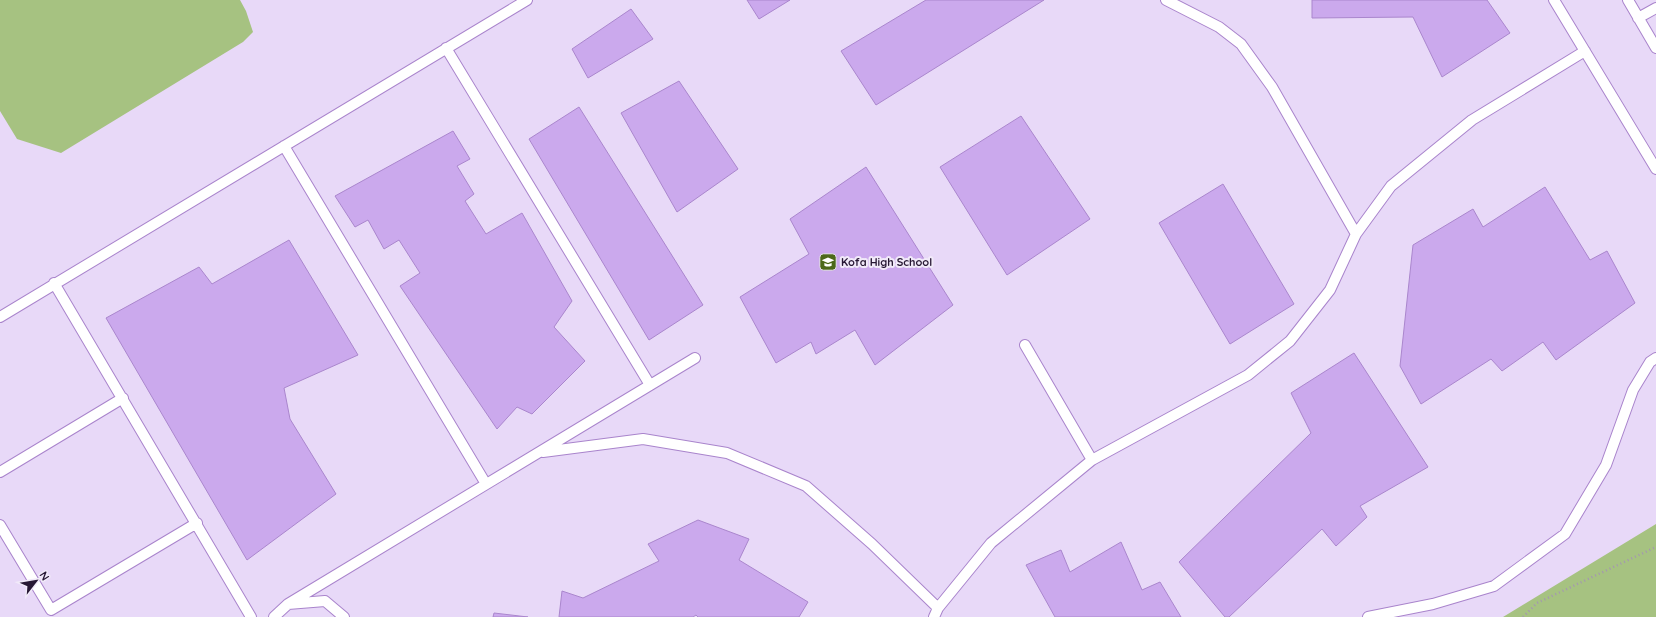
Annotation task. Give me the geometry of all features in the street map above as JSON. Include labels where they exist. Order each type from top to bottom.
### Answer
[{"type":"lane","points":[[0,317],[54,283],[527,0]]},
{"type":"lane","points":[[1166,0],[1220,28],[1241,44],[1272,87],[1356,234]]},
{"type":"lane","points":[[1554,0],[1656,169]]},
{"type":"lane","points":[[1628,0],[1656,48]]},
{"type":"lane","points":[[1638,18],[1656,8]]},
{"type":"lane","points":[[446,48],[650,385]]},
{"type":"lane","points":[[539,452],[643,439],[727,453],[806,486],[872,544],[936,612],[992,542],[1092,460],[1248,375],[1290,341],[1330,290],[1356,234],[1391,186],[1467,125],[1585,51]]},
{"type":"lane","points":[[284,146],[486,484]]},
{"type":"lane","points":[[54,283],[197,522],[251,617]]},
{"type":"lane","points":[[1025,345],[1092,460]]},
{"type":"lane","points":[[274,617],[288,604],[695,358]]},
{"type":"lane","points":[[1368,617],[1433,604],[1494,586],[1565,534],[1606,465],[1633,390],[1650,362],[1656,358]]},
{"type":"lane","points":[[0,472],[123,398]]},
{"type":"lane","points":[[0,525],[51,610],[197,522]]},
{"type":"lane","points":[[288,604],[325,601],[344,617]]},
{"type":"path","points":[[1523,617],[1537,603],[1656,546]]},
{"type":"green space","points":[[0,0],[240,0],[246,11],[253,32],[243,42],[61,153],[17,139],[0,111]]},
{"type":"green space","points":[[1656,524],[1656,617],[1503,617]]},
{"type":"building","points":[[747,0],[790,0],[759,19]]},
{"type":"building","points":[[926,0],[1044,0],[876,105],[841,51]]},
{"type":"building","points":[[1312,0],[1487,0],[1510,33],[1442,77],[1413,17],[1312,18]]},
{"type":"building","points":[[631,9],[653,39],[588,78],[572,49]]},
{"type":"building","points":[[679,81],[738,169],[677,212],[621,113]]},
{"type":"building","points":[[579,107],[703,305],[649,340],[529,139]]},
{"type":"building","points":[[1021,116],[1090,219],[1007,275],[940,167]]},
{"type":"building","points":[[453,131],[470,159],[457,166],[474,194],[465,201],[486,234],[522,213],[572,301],[554,327],[585,361],[532,414],[517,407],[497,429],[400,286],[420,273],[399,240],[384,249],[368,220],[355,227],[335,196]]},
{"type":"building","points":[[866,167],[953,305],[875,365],[855,330],[816,354],[811,342],[776,363],[740,297],[809,254],[790,219]]},
{"type":"building","points":[[1223,184],[1294,304],[1230,344],[1159,223]]},
{"type":"building","points":[[1545,187],[1590,260],[1607,251],[1635,303],[1556,360],[1543,342],[1502,371],[1491,359],[1421,404],[1400,366],[1413,245],[1473,209],[1483,227]]},
{"type":"building","points":[[289,240],[358,355],[284,388],[290,419],[336,494],[247,560],[106,318],[199,267],[212,284]]},
{"type":"building","points":[[1354,353],[1428,467],[1360,506],[1367,517],[1336,546],[1322,529],[1229,617],[1225,617],[1179,562],[1311,433],[1291,393]]},
{"type":"building","points":[[698,520],[749,539],[739,560],[808,602],[799,617],[698,617],[696,615],[693,617],[559,617],[562,591],[583,598],[659,561],[648,544]]},
{"type":"building","points":[[1121,542],[1142,590],[1160,582],[1181,617],[1055,617],[1026,565],[1061,550],[1070,572]]},
{"type":"building","points":[[494,613],[528,617],[493,617]]},
{"type":"place","name":"Kofa High School","points":[[828,262]]}]
